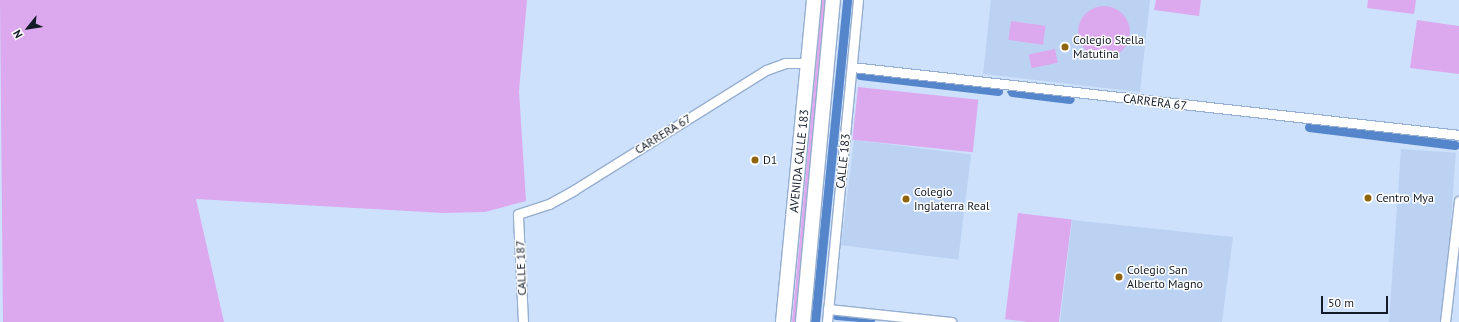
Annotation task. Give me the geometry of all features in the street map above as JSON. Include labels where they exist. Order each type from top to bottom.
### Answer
[{"type":"main road","name":"AVENIDA CALLE 183","points":[[783,322],[814,0]]},
{"type":"main road","name":"AVENIDA CALLE 183","points":[[803,322],[833,0]]},
{"type":"street","name":"CALLE 183","points":[[826,322],[858,0]]},
{"type":"street","name":"CARRERA 67","points":[[518,214],[549,204],[574,190],[766,70],[785,63],[809,63]]},
{"type":"street","name":"CARRERA 67","points":[[852,67],[1459,135]]},
{"type":"street","points":[[1446,322],[1459,201]]},
{"type":"street","name":"CALLE 187","points":[[518,214],[523,322]]},
{"type":"street","points":[[828,309],[950,322]]},
{"type":"shaded area","points":[[0,0],[527,0],[519,91],[526,201],[485,212],[443,213],[196,199],[224,322],[3,322]]},
{"type":"shaded area","points":[[822,0],[826,0],[795,322],[792,322]]},
{"type":"shaded area","name":"Colegio Stella Matutina","points":[[991,0],[1150,0],[1140,92],[983,74]]},
{"type":"shaded area","points":[[1156,0],[1201,0],[1199,16],[1154,10]]},
{"type":"shaded area","points":[[1368,0],[1416,0],[1414,14],[1367,8]]},
{"type":"shaded area","points":[[1104,6],[1114,8],[1122,14],[1128,22],[1130,32],[1128,42],[1122,50],[1114,56],[1104,58],[1094,56],[1086,50],[1080,42],[1078,32],[1080,22],[1086,14],[1094,8]]},
{"type":"shaded area","points":[[1417,20],[1459,26],[1459,74],[1410,68]]},
{"type":"shaded area","points":[[1011,21],[1046,26],[1043,45],[1008,40]]},
{"type":"shaded area","points":[[1055,49],[1058,63],[1032,68],[1029,55]]},
{"type":"shaded area","points":[[858,87],[978,100],[973,152],[852,140]]},
{"type":"shaded area","name":"Colegio Inglaterra Real","points":[[854,140],[971,154],[958,260],[841,245]]},
{"type":"shaded area","points":[[1401,149],[1456,153],[1444,322],[1389,322]]},
{"type":"shaded area","points":[[1018,213],[1072,220],[1059,322],[1028,322],[1005,319]]},
{"type":"shaded area","name":"Colegio San Alberto Magno","points":[[1072,220],[1233,237],[1222,322],[1060,322]]},
{"type":"waterway","points":[[815,322],[847,0]]},
{"type":"waterway","points":[[860,75],[998,91]]},
{"type":"waterway","points":[[1012,92],[1070,99]]},
{"type":"waterway","points":[[1309,127],[1455,145]]},
{"type":"waterway","points":[[836,315],[871,318]]},
{"type":"place","name":"Colegio Stella Matutina","points":[[1065,47]]},
{"type":"place","name":"D1","points":[[755,160]]},
{"type":"place","name":"Centro Mya","points":[[1368,198]]},
{"type":"place","name":"Colegio Inglaterra Real","points":[[906,199]]},
{"type":"place","name":"Colegio San Alberto Magno","points":[[1119,277]]}]
